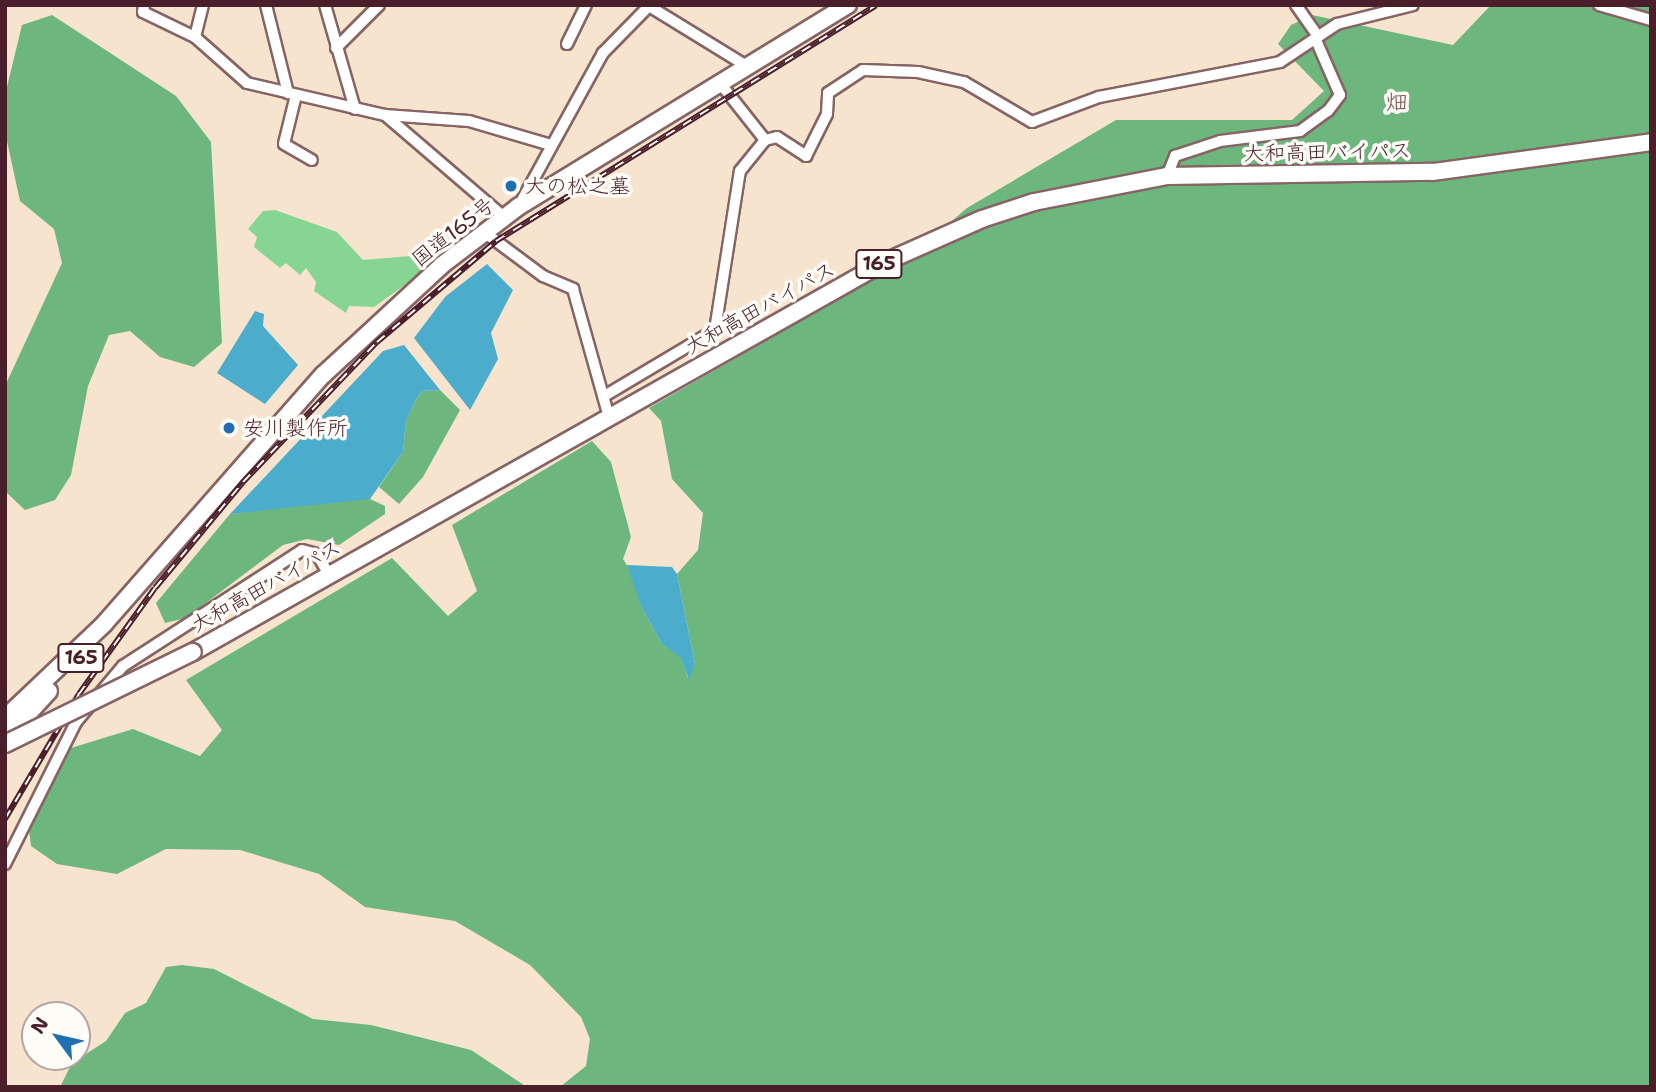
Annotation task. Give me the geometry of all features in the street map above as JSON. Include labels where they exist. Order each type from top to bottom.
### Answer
[{"type":"highway","name":"国道165号","points":[[5,718],[81,648],[364,333],[484,232],[518,207],[848,5]]},
{"type":"highway","name":"大和高田バイパス","points":[[5,741],[193,652],[883,262],[982,219],[1034,202],[1167,176],[1433,172],[1651,142]]},
{"type":"highway","name":"国道165号","points":[[5,741],[83,657],[150,571]]},
{"type":"street","points":[[144,5],[143,12],[195,37],[247,83],[385,115],[469,121],[551,145]]},
{"type":"street","points":[[195,37],[203,5]]},
{"type":"street","points":[[266,5],[292,94],[284,144],[312,160]]},
{"type":"street","points":[[325,5],[355,109]]},
{"type":"street","points":[[336,48],[379,5]]},
{"type":"street","points":[[566,44],[586,5]]},
{"type":"street","points":[[1167,176],[1175,156],[1220,141],[1300,131],[1328,111],[1339,95],[1317,38],[1296,5]]},
{"type":"street","points":[[606,396],[715,330],[740,171],[765,140],[777,137],[806,156],[827,114],[828,93],[863,70],[918,72],[964,82],[1032,122],[1099,97],[1280,62],[1337,24],[1413,5]]},
{"type":"street","points":[[1599,5],[1651,20]]},
{"type":"street","points":[[518,207],[603,53],[650,6],[748,67]]},
{"type":"street","points":[[720,83],[765,140]]},
{"type":"street","points":[[385,115],[504,217]]},
{"type":"street","points":[[484,232],[543,276],[573,289],[606,396],[609,416]]},
{"type":"street","points":[[5,864],[76,722],[123,666],[302,550],[317,554],[329,575]]},
{"type":"green space","points":[[1491,5],[1651,5],[1651,1087],[560,1087],[586,1066],[590,1039],[581,1017],[530,965],[455,921],[365,907],[319,874],[240,850],[166,849],[117,874],[57,864],[31,846],[29,830],[71,748],[133,729],[200,756],[222,730],[186,680],[392,558],[448,616],[477,591],[452,525],[592,441],[611,462],[631,537],[623,559],[639,585],[642,608],[662,644],[681,657],[688,678],[695,664],[677,574],[698,550],[703,513],[672,479],[661,421],[649,408],[905,261],[967,208],[1116,120],[1292,120],[1324,91],[1278,44],[1291,25],[1312,15],[1453,45]]},
{"type":"green space","points":[[52,15],[176,96],[211,142],[222,343],[194,367],[160,357],[130,331],[109,335],[88,386],[71,475],[55,500],[25,510],[7,493],[5,386],[62,263],[54,229],[20,201],[5,132],[5,95],[22,25]]},
{"type":"green space","points":[[275,210],[337,232],[363,260],[410,256],[423,272],[374,307],[349,306],[346,313],[314,291],[316,282],[306,268],[300,275],[286,263],[280,268],[254,247],[257,237],[248,229],[263,211]]},
{"type":"green space","points":[[440,390],[460,410],[423,477],[399,504],[379,487],[403,452],[406,421],[417,398],[422,391]]},
{"type":"green space","points":[[340,498],[370,499],[385,506],[385,514],[339,545],[307,539],[283,545],[186,618],[165,623],[156,603],[230,514]]},
{"type":"green space","points":[[182,965],[214,969],[313,1019],[371,1025],[471,1050],[527,1087],[60,1087],[68,1071],[91,1071],[91,1051],[106,1041],[125,1013],[146,1003],[166,967]]},
{"type":"water","points":[[487,264],[513,290],[491,333],[498,359],[470,410],[414,338],[445,297]]},
{"type":"water","points":[[255,311],[264,314],[263,326],[298,365],[265,404],[217,373]]},
{"type":"water","points":[[404,345],[440,390],[422,391],[417,398],[406,421],[403,452],[370,499],[230,514],[383,351]]},
{"type":"water","points":[[627,565],[672,567],[677,574],[695,664],[689,680],[681,658],[662,644],[642,608]]},
{"type":"railway","points":[[5,819],[79,694],[155,588],[243,482],[377,342],[496,241],[876,5]]},
{"type":"place","name":"大の松之墓","points":[[511,186]]},
{"type":"place","name":"安川製作所","points":[[229,428]]},
{"type":"district","name":"畑","points":[[1397,102]]}]
